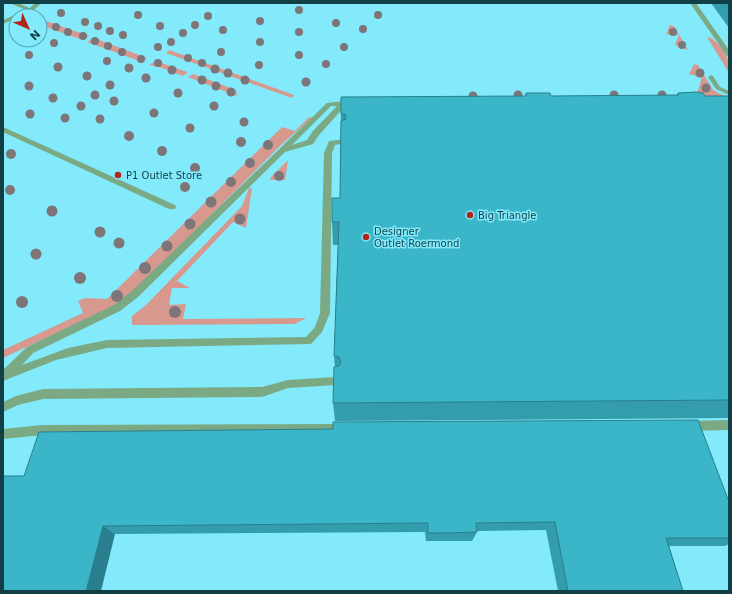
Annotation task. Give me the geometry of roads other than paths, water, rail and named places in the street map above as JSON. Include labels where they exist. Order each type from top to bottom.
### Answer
[{"type":"street","points":[[12,3],[26,8]]},
{"type":"street","points":[[693,3],[729,55]]},
{"type":"lane","points":[[35,8],[45,3]]},
{"type":"lane","points":[[711,78],[718,88],[729,93]]},
{"type":"lane","points":[[3,377],[30,350],[117,308],[136,294],[329,104],[360,104]]},
{"type":"lane","points":[[282,150],[310,142],[316,133],[344,104]]},
{"type":"lane","points":[[3,129],[172,208]]},
{"type":"lane","points":[[3,377],[39,361],[77,349],[107,344],[308,341],[319,329],[325,313],[328,153],[332,143],[342,141]]},
{"type":"lane","points":[[3,407],[16,401],[43,394],[262,392],[288,384],[336,381]]},
{"type":"lane","points":[[681,426],[729,425]]},
{"type":"lane","points":[[3,434],[43,430],[354,429]]},
{"type":"place","name":"P1 Outlet Store","points":[[118,175]]},
{"type":"place","name":"Big Triangle","points":[[470,215]]},
{"type":"place","name":"Designer Outlet Roermond","points":[[366,237]]}]
